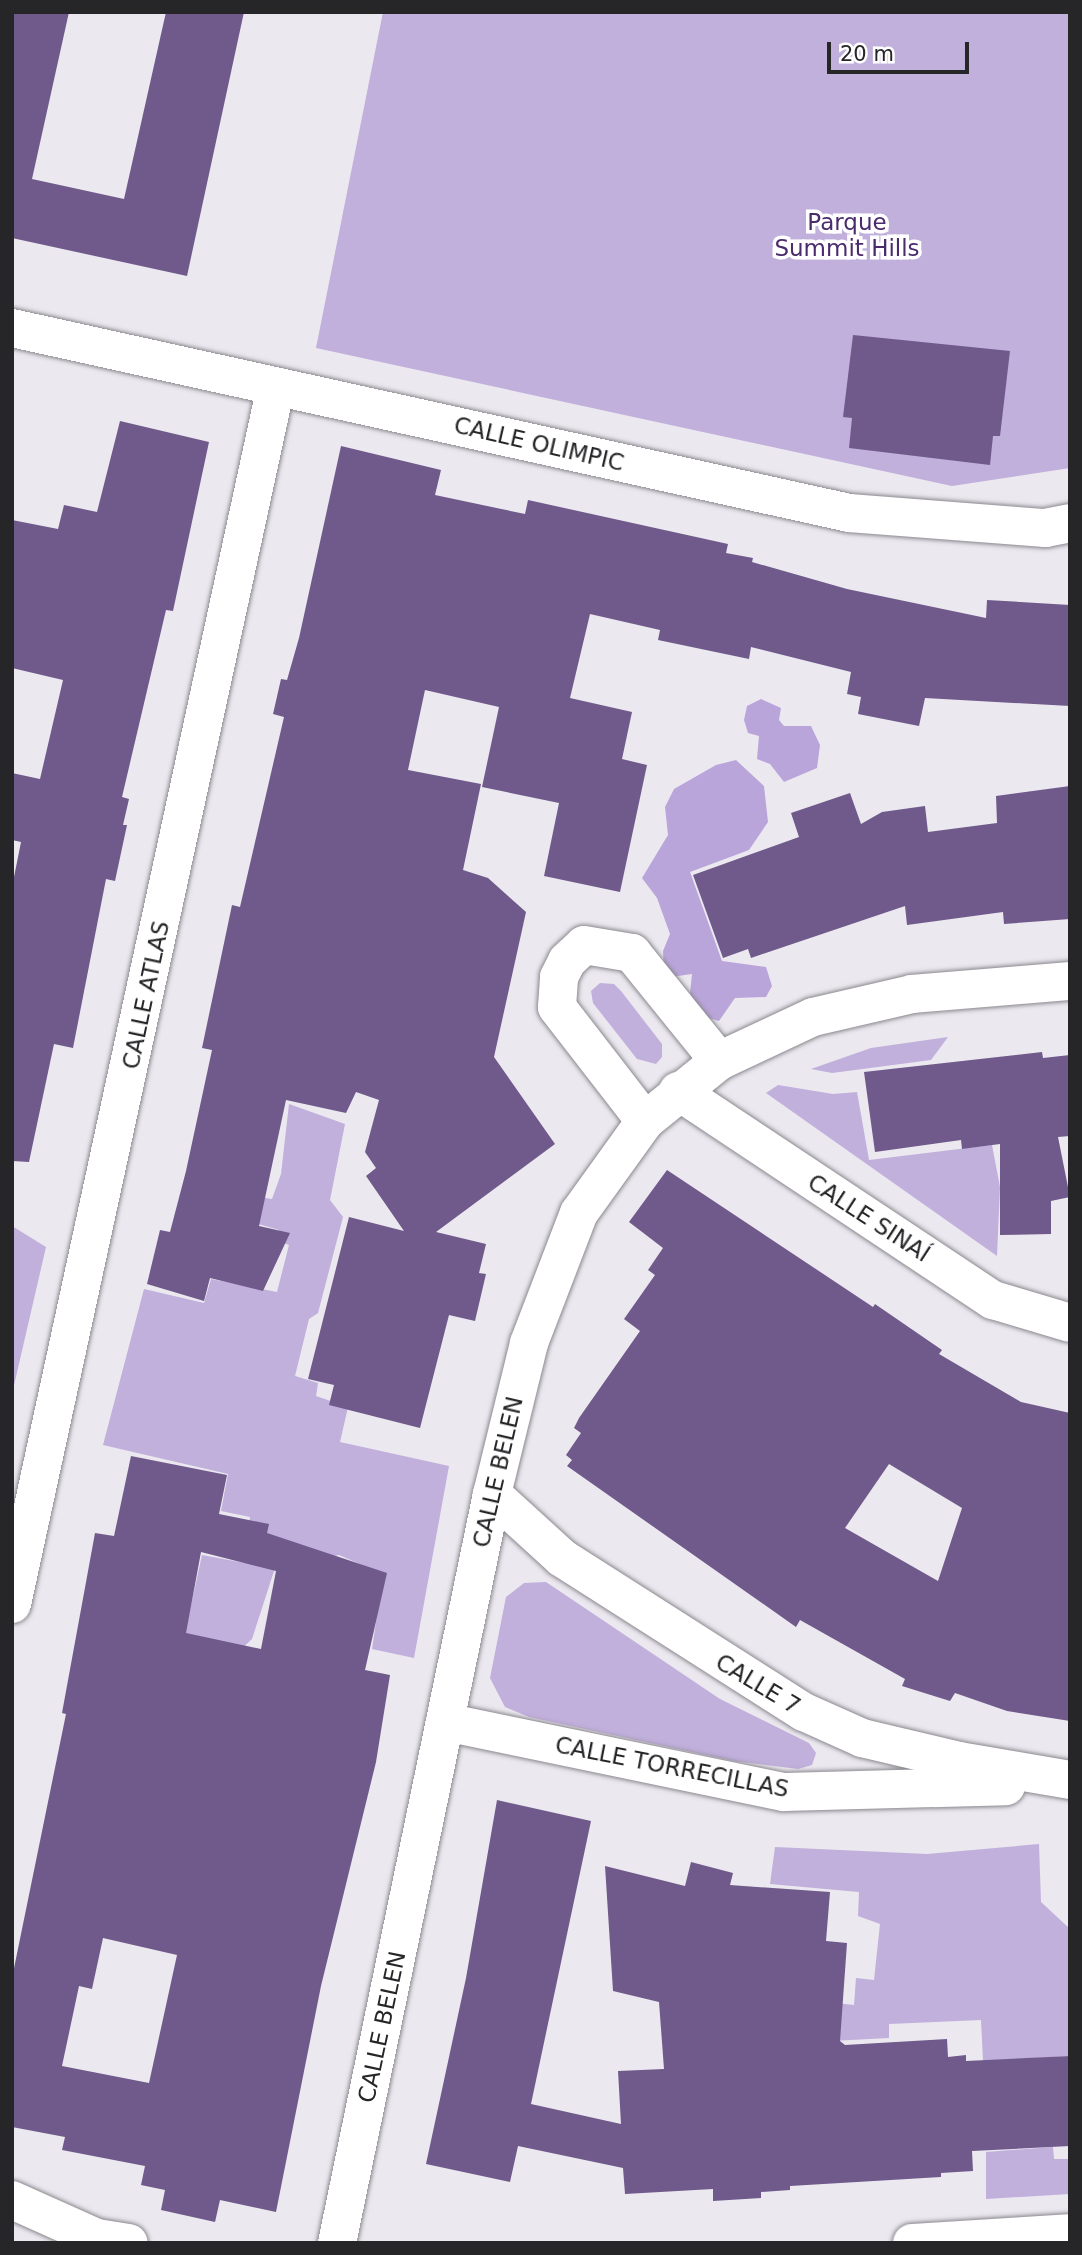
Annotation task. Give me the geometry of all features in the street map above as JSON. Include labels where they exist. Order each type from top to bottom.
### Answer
[{"type":"street","name":"CALLE OLIMPIC","points":[[12,328],[849,513],[1045,528],[1070,523]]},
{"type":"street","name":"CALLE ATLAS","points":[[12,1604],[276,386]]},
{"type":"street","points":[[645,1121],[557,1007],[563,969],[584,945],[632,953],[719,1061]]},
{"type":"street","name":"CALLE BELEN","points":[[337,2243],[492,1494],[529,1343],[551,1276],[579,1213],[645,1121],[678,1091],[719,1061],[813,1017],[875,1002],[912,994],[1070,981]]},
{"type":"street","name":"CALLE SINAÍ","points":[[678,1091],[993,1300],[1070,1323]]},
{"type":"street","name":"CALLE 7","points":[[492,1494],[562,1558],[803,1712],[862,1738],[959,1761],[1070,1782]]},
{"type":"street","name":"CALLE TORRECILLAS","points":[[445,1723],[784,1792],[1070,1782]]},
{"type":"street","points":[[12,2200],[97,2238],[129,2243]]},
{"type":"street","points":[[912,2243],[1070,2233]]},
{"type":"green space","name":"Parque Summit Hills","points":[[383,12],[1070,12],[1070,468],[952,486],[316,348]]},
{"type":"green space","points":[[600,983],[614,984],[662,1044],[662,1057],[656,1064],[637,1059],[593,1003],[591,991]]},
{"type":"green space","points":[[948,1037],[931,1060],[832,1073],[811,1069],[871,1048]]},
{"type":"green space","points":[[778,1085],[833,1094],[857,1092],[869,1160],[992,1145],[1000,1187],[997,1256],[766,1093]]},
{"type":"green space","points":[[289,1104],[345,1124],[330,1200],[343,1217],[318,1313],[309,1319],[295,1376],[318,1383],[316,1396],[348,1407],[340,1442],[449,1466],[414,1658],[372,1649],[383,1574],[339,1555],[275,1568],[252,1639],[236,1654],[183,1642],[202,1555],[245,1563],[250,1517],[221,1511],[228,1474],[103,1445],[144,1289],[204,1303],[211,1279],[277,1292],[289,1245],[277,1241],[279,1230],[183,1202],[187,1185],[272,1199],[281,1174]]},
{"type":"green space","points":[[12,1226],[46,1247],[12,1394]]},
{"type":"green space","points":[[546,1582],[720,1699],[809,1743],[816,1753],[812,1765],[798,1769],[734,1761],[529,1717],[505,1707],[490,1678],[506,1597],[524,1583]]},
{"type":"green space","points":[[1039,1844],[1041,1902],[1070,1929],[1070,2056],[983,2061],[981,2020],[889,2024],[889,2038],[793,2043],[818,2001],[854,2005],[856,1978],[874,1980],[880,1924],[858,1916],[859,1892],[770,1884],[775,1847],[927,1854]]},
{"type":"green space","points":[[1053,2147],[1054,2159],[1070,2159],[1070,2194],[986,2199],[986,2152]]},
{"type":"shaded area","points":[[761,699],[781,708],[779,720],[784,726],[811,726],[820,745],[817,768],[784,782],[770,764],[757,759],[759,736],[748,733],[744,720],[747,706]]},
{"type":"shaded area","points":[[736,760],[764,786],[768,822],[749,850],[690,872],[722,961],[766,967],[772,986],[766,997],[735,998],[719,1021],[702,1016],[690,993],[692,974],[671,977],[664,969],[663,951],[670,934],[657,898],[642,878],[668,835],[665,807],[674,789],[716,765]]},
{"type":"building","points":[[12,12],[69,12],[32,179],[124,199],[166,12],[244,12],[187,276],[12,238]]},
{"type":"building","points":[[853,335],[1010,351],[1000,436],[993,436],[990,465],[849,448],[852,418],[843,417]]},
{"type":"building","points":[[120,421],[209,442],[173,611],[166,610],[122,797],[129,799],[123,825],[127,825],[115,881],[106,879],[73,1048],[54,1044],[29,1162],[12,1161],[12,887],[21,842],[12,840],[12,773],[40,779],[63,680],[12,668],[12,520],[58,529],[64,505],[97,512]]},
{"type":"building","points":[[341,446],[441,470],[435,495],[525,514],[528,500],[728,544],[726,553],[753,558],[752,562],[847,589],[986,618],[987,600],[1070,605],[1070,706],[925,698],[919,726],[858,714],[861,697],[847,694],[851,672],[751,647],[749,659],[658,640],[660,630],[590,614],[570,698],[632,712],[622,759],[647,765],[620,892],[544,876],[559,803],[482,787],[499,707],[425,690],[408,770],[481,784],[463,870],[488,878],[526,912],[494,1057],[555,1144],[436,1232],[486,1244],[479,1273],[486,1274],[475,1321],[449,1315],[420,1428],[329,1405],[334,1385],[308,1379],[349,1217],[404,1231],[366,1176],[376,1168],[365,1152],[379,1100],[356,1092],[346,1113],[286,1100],[259,1226],[290,1233],[263,1291],[210,1278],[204,1301],[147,1284],[160,1230],[170,1232],[186,1171],[212,1050],[202,1048],[232,905],[240,907],[284,717],[273,714],[281,679],[287,680],[299,638]]},
{"type":"building","points":[[1070,786],[1070,919],[1004,924],[1003,912],[907,925],[905,906],[751,958],[748,949],[723,958],[693,875],[799,837],[791,813],[850,793],[861,824],[882,812],[925,806],[928,832],[997,823],[996,796]]},
{"type":"building","points":[[1042,1052],[1043,1058],[1070,1055],[1070,1136],[1058,1137],[1070,1197],[1051,1201],[1051,1234],[1000,1235],[1000,1144],[962,1149],[961,1140],[875,1152],[864,1072]]},
{"type":"building","points":[[667,1170],[873,1307],[875,1304],[942,1350],[939,1354],[1021,1402],[1070,1413],[1070,1721],[1007,1711],[955,1693],[950,1701],[902,1686],[905,1679],[800,1620],[796,1627],[567,1466],[572,1460],[566,1455],[581,1433],[574,1428],[579,1418],[640,1331],[624,1319],[655,1275],[648,1270],[663,1248],[629,1222]],"holes":[[[889,1464],[962,1508],[938,1581],[845,1528]]]},
{"type":"building","points":[[131,1456],[227,1475],[219,1514],[269,1524],[267,1533],[387,1573],[365,1670],[390,1675],[376,1762],[321,1986],[276,2212],[220,2200],[215,2222],[161,2210],[165,2190],[141,2185],[145,2166],[62,2150],[65,2137],[12,2127],[12,1978],[66,1714],[62,1713],[95,1533],[114,1536]],"holes":[[[201,1552],[276,1571],[261,1649],[186,1633]],[[103,1938],[177,1955],[149,2083],[62,2066],[79,1986],[92,1989]]]},
{"type":"building","points":[[497,1800],[591,1821],[531,2104],[621,2124],[618,2071],[664,2069],[659,2002],[613,1991],[605,1866],[685,1886],[691,1862],[733,1873],[730,1885],[830,1892],[826,1941],[847,1943],[840,2041],[845,2045],[947,2039],[948,2057],[966,2055],[966,2061],[1070,2056],[1070,2146],[972,2151],[973,2171],[941,2173],[941,2177],[790,2186],[790,2190],[761,2192],[761,2198],[713,2201],[713,2189],[625,2194],[623,2168],[518,2146],[510,2182],[426,2164],[466,1978]]}]
